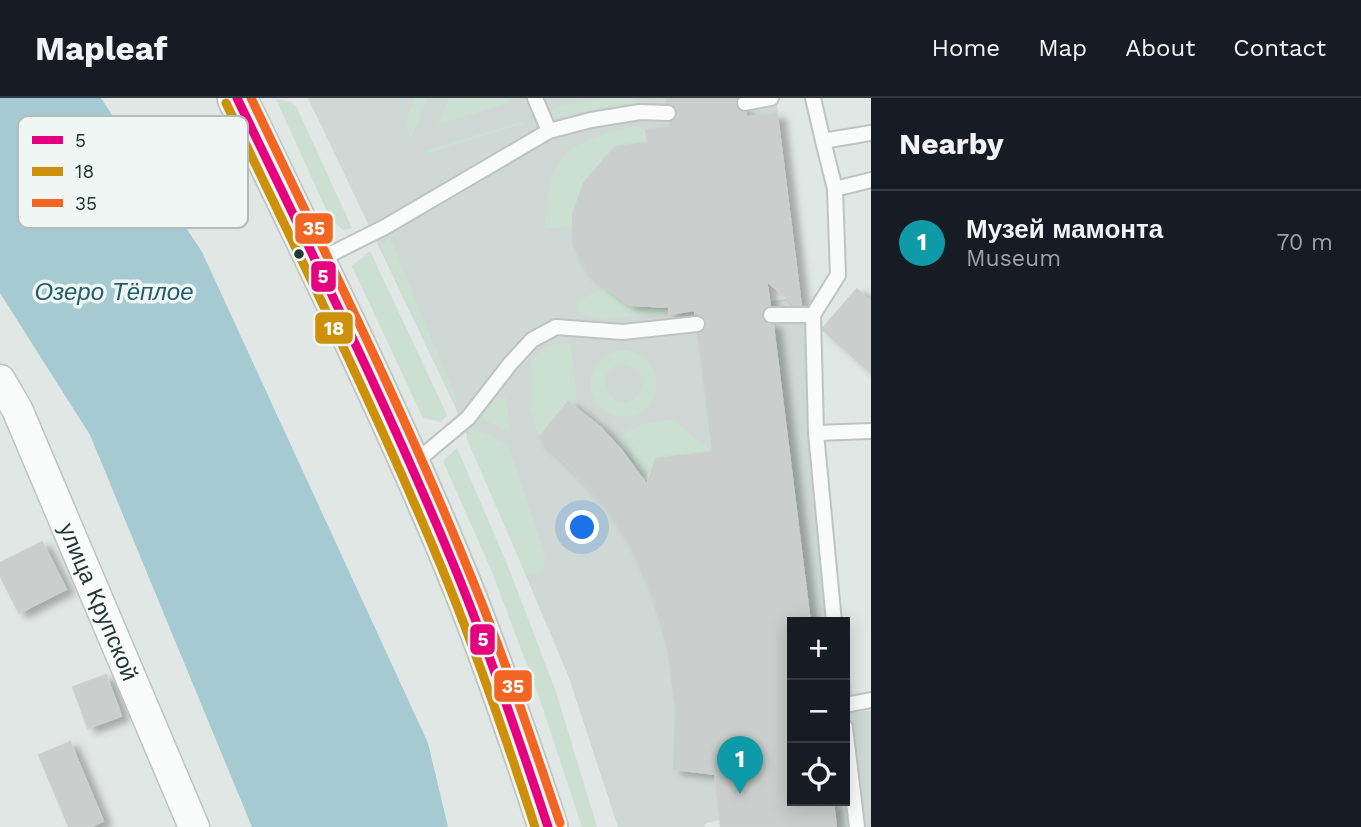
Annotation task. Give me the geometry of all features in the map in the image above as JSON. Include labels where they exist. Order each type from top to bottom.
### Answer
[{"type":"main road","points":[[237,98],[246,116]]},
{"type":"main road","points":[[248,121],[410,466],[460,583],[500,686],[548,827]]},
{"type":"street","name":"улица Крупской","points":[[0,380],[17,409],[194,827]]},
{"type":"lane","points":[[535,98],[549,131]]},
{"type":"lane","points":[[745,103],[771,98]]},
{"type":"lane","points":[[813,98],[835,189],[838,275],[813,315],[816,433],[834,617]]},
{"type":"lane","points":[[316,262],[385,227],[549,131],[591,120],[640,112],[668,113]]},
{"type":"lane","points":[[823,141],[871,133]]},
{"type":"lane","points":[[835,189],[871,180]]},
{"type":"lane","points":[[771,315],[813,315]]},
{"type":"lane","points":[[410,466],[468,418],[532,340],[556,327],[624,332],[697,324]]},
{"type":"lane","points":[[816,433],[871,431]]},
{"type":"lane","points":[[850,704],[871,700]]},
{"type":"lane","points":[[847,743],[857,827]]},
{"type":"shaded area","points":[[308,98],[666,98],[670,127],[647,130],[648,143],[584,183],[573,214],[573,244],[584,267],[605,288],[630,305],[668,305],[670,314],[695,310],[713,452],[657,459],[652,471],[641,478],[600,427],[568,402],[539,438],[572,469],[605,507],[631,547],[651,593],[668,648],[676,709],[674,769],[705,773],[715,770],[721,820],[706,823],[704,827],[618,827],[569,678],[454,404]]},
{"type":"shaded area","points":[[744,98],[776,98],[842,617],[809,617],[770,301],[799,297],[777,114],[746,117]]},
{"type":"shaded area","points":[[850,673],[855,712],[871,711],[871,827],[836,827],[834,806],[850,806]]},
{"type":"green space","points":[[415,98],[428,98],[411,139],[405,123]]},
{"type":"green space","points":[[449,98],[510,98],[508,103],[437,125]]},
{"type":"green space","points":[[602,98],[636,98],[640,101],[551,118],[549,112],[556,107]]},
{"type":"green space","points":[[276,99],[291,102],[297,108],[352,228],[343,230],[330,218]]},
{"type":"green space","points":[[518,122],[526,123],[424,155],[426,151]]},
{"type":"green space","points":[[636,125],[646,130],[648,143],[585,182],[573,214],[573,227],[545,228],[551,181],[555,170],[568,152],[599,136]]},
{"type":"green space","points":[[390,237],[458,402],[454,404],[380,246]]},
{"type":"green space","points":[[370,251],[447,415],[441,422],[423,418],[352,266]]},
{"type":"green space","points":[[605,288],[630,305],[668,305],[669,314],[601,319],[578,313],[575,308],[581,299]]},
{"type":"green space","points":[[571,344],[578,409],[567,402],[539,438],[530,409],[531,362],[547,346]]},
{"type":"green space","points":[[622,350],[639,355],[650,364],[655,375],[653,400],[644,410],[633,416],[609,414],[599,407],[593,397],[592,373],[601,361]],"holes":[[[623,364],[640,374],[642,387],[632,400],[615,400],[605,385],[606,377],[611,369]]]},
{"type":"green space","points":[[499,397],[506,398],[511,433],[484,420],[483,415]]},
{"type":"green space","points":[[672,419],[713,452],[657,459],[652,471],[641,478],[623,434],[641,425]]},
{"type":"green space","points":[[474,428],[508,445],[546,558],[542,571],[526,575],[466,437]]},
{"type":"green space","points":[[457,448],[508,566],[556,692],[597,827],[582,827],[539,697],[492,572],[443,461]]},
{"type":"water","name":"Озеро Тёплое","points":[[0,98],[101,98],[113,116],[18,116],[18,228],[186,228],[202,252],[428,743],[448,827],[252,827],[90,435],[0,293]]},
{"type":"building","points":[[666,98],[737,98],[738,110],[746,112],[746,117],[777,114],[801,305],[795,305],[766,280],[770,306],[763,310],[761,316],[766,323],[773,325],[809,617],[787,617],[787,806],[834,806],[836,827],[721,827],[715,774],[674,769],[676,709],[668,648],[651,593],[631,547],[606,507],[539,438],[568,402],[600,427],[647,485],[656,459],[713,452],[698,334],[705,328],[705,319],[695,314],[695,310],[669,314],[669,307],[630,305],[606,288],[584,267],[573,244],[573,214],[584,183],[615,147],[648,143],[646,130],[670,127],[670,122],[676,119],[678,113],[674,105],[667,103]]},
{"type":"building","points":[[857,289],[871,302],[871,373],[823,330]]},
{"type":"building","points":[[42,542],[66,589],[19,613],[0,575],[0,563]]},
{"type":"building","points":[[106,675],[121,716],[88,728],[73,687]]},
{"type":"building","points":[[70,742],[103,821],[90,827],[69,827],[39,755]]},
{"type":"transit line","name":"5","points":[[237,98],[246,116]]},
{"type":"transit line","name":"35","points":[[251,98],[365,337],[447,518],[496,639],[560,823]]},
{"type":"transit line","name":"18","points":[[226,103],[232,116]]},
{"type":"transit line","name":"5","points":[[248,121],[353,339],[435,521],[484,643],[548,827]]},
{"type":"transit line","name":"18","points":[[248,149],[342,344],[424,526],[473,647],[535,827]]},
{"type":"place","name":"Музей мамонта","points":[[740,794]]}]
